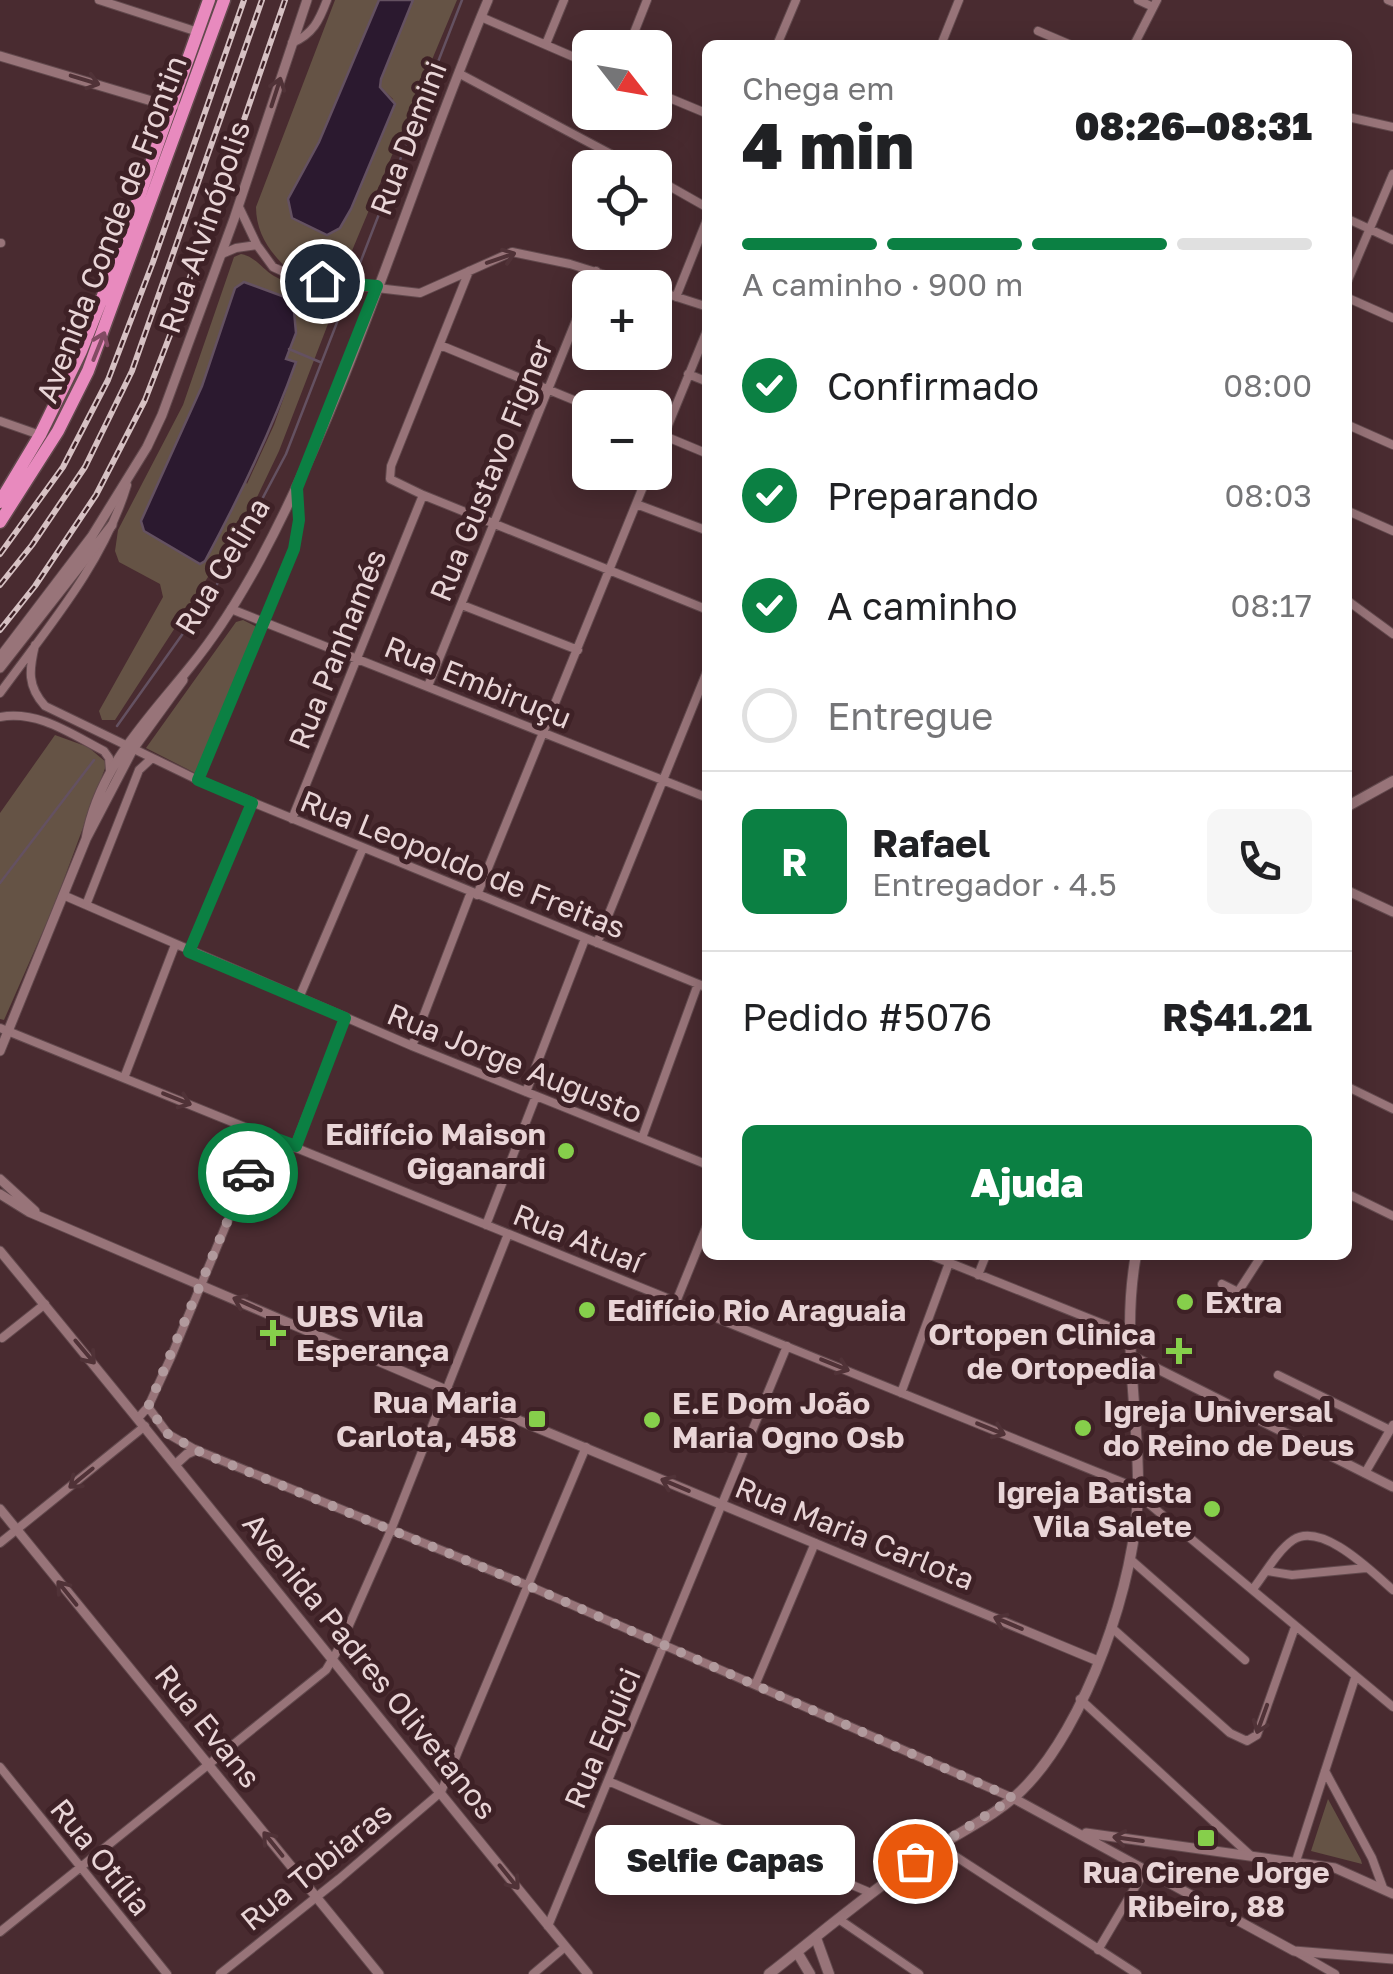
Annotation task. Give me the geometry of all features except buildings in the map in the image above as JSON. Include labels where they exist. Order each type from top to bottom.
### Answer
[{"type":"highway","name":"Avenida Conde de Frontin","points":[[0,502],[40,435],[80,351],[112,273],[209,0]]},
{"type":"highway","name":"Avenida Conde de Frontin","points":[[0,522],[58,432],[88,370],[224,0]]},
{"type":"main road","points":[[1352,804],[1393,781]]},
{"type":"main road","points":[[769,1974],[938,1846],[1013,1798],[1051,1756],[1098,1661],[1130,1559],[1138,1492],[1128,1334],[1135,1260]]},
{"type":"main road","points":[[816,1938],[822,1962],[830,1974]]},
{"type":"main road","points":[[801,1950],[822,1962]]},
{"type":"main road","points":[[801,1950],[810,1974]]},
{"type":"street","points":[[99,0],[198,32]]},
{"type":"street","points":[[292,43],[307,0]]},
{"type":"street","name":"Rua Alvinópolis","points":[[0,657],[70,570],[129,476],[176,384],[292,43],[314,29],[327,0]]},
{"type":"street","name":"Rua Demini","points":[[198,780],[298,534],[297,488],[488,0]]},
{"type":"street","points":[[546,44],[564,0]]},
{"type":"street","points":[[635,30],[647,0]]},
{"type":"street","points":[[779,40],[796,0]]},
{"type":"street","points":[[942,40],[959,0]]},
{"type":"street","points":[[1137,40],[1155,4],[1138,0]]},
{"type":"street","points":[[481,17],[572,56]]},
{"type":"street","points":[[1038,31],[1059,40]]},
{"type":"street","points":[[0,56],[170,106],[188,103]]},
{"type":"street","points":[[460,74],[606,150]]},
{"type":"street","points":[[672,99],[702,112]]},
{"type":"street","points":[[1352,117],[1393,127]]},
{"type":"street","points":[[1352,270],[1393,174]]},
{"type":"street","points":[[672,188],[702,205]]},
{"type":"street","points":[[238,207],[256,245],[280,273],[299,279],[420,293],[504,254],[520,252],[592,270]]},
{"type":"street","points":[[1352,222],[1393,240]]},
{"type":"street","points":[[676,296],[702,231]]},
{"type":"street","points":[[222,254],[256,245]]},
{"type":"street","points":[[469,270],[390,466],[390,478],[702,608]]},
{"type":"street","points":[[672,295],[702,305]]},
{"type":"street","points":[[1352,300],[1393,318]]},
{"type":"street","name":"Rua Gustavo Figner","points":[[428,686],[572,330]]},
{"type":"street","points":[[672,407],[702,342]]},
{"type":"street","points":[[440,345],[572,400]]},
{"type":"street","points":[[688,374],[702,380]]},
{"type":"street","points":[[0,420],[40,435]]},
{"type":"street","points":[[1352,427],[1393,445]]},
{"type":"street","points":[[672,439],[702,452]]},
{"type":"street","name":"Rua Alvinópolis","points":[[0,692],[88,570],[112,526],[129,476]]},
{"type":"street","name":"Rua Celina","points":[[86,839],[90,815],[110,770],[232,610],[297,488]]},
{"type":"street","points":[[412,1046],[642,490]]},
{"type":"street","name":"Rua Panhamés","points":[[292,819],[424,495]]},
{"type":"street","points":[[636,504],[702,529]]},
{"type":"street","points":[[1352,513],[1393,531]]},
{"type":"street","points":[[0,668],[38,625],[112,526]]},
{"type":"street","points":[[1352,603],[1393,634]]},
{"type":"street","points":[[462,604],[578,650]]},
{"type":"street","name":"Rua Embiruçu","points":[[232,610],[702,796]]},
{"type":"street","name":"Rua Leopoldo de Freitas","points":[[35,646],[29,678],[45,706],[151,759],[252,803],[702,986]]},
{"type":"street","points":[[597,943],[702,684]]},
{"type":"street","points":[[0,717],[28,716],[54,725],[104,751],[110,758],[110,770]]},
{"type":"street","name":"Rua Celina","points":[[0,1051],[4,1030],[129,747]]},
{"type":"street","points":[[62,895],[86,906],[139,770],[151,759]]},
{"type":"street","points":[[1352,796],[1361,799]]},
{"type":"street","points":[[189,952],[252,803]]},
{"type":"street","points":[[300,998],[363,848]]},
{"type":"street","points":[[1352,893],[1393,912]]},
{"type":"street","name":"Rua Jorge Augusto","points":[[86,906],[412,1046],[702,1163]]},
{"type":"street","points":[[486,1225],[586,938]]},
{"type":"street","points":[[124,1078],[175,944]]},
{"type":"street","points":[[642,1138],[698,984]]},
{"type":"street","points":[[296,1146],[345,1018]]},
{"type":"street","name":"Rua Atuaí","points":[[4,1030],[1124,1483],[1391,1706]]},
{"type":"street","points":[[1352,1089],[1393,1109]]},
{"type":"street","points":[[0,1543],[142,1422],[264,1134]]},
{"type":"street","name":"Rua Maria Carlota","points":[[0,1179],[40,1216]]},
{"type":"street","name":"Rua Maria Carlota","points":[[0,1195],[40,1216],[446,1390],[1098,1661]]},
{"type":"street","points":[[1352,1196],[1393,1216]]},
{"type":"street","points":[[0,1932],[321,1675],[332,1661],[390,1530],[508,1234]]},
{"type":"street","points":[[676,1302],[702,1238]]},
{"type":"street","name":"Avenida Padres Olivetanos","points":[[0,1251],[588,1974]]},
{"type":"street","points":[[942,1260],[1128,1334]]},
{"type":"street","points":[[978,1275],[984,1260]]},
{"type":"street","points":[[1222,1284],[1238,1292],[1259,1260]]},
{"type":"street","points":[[901,1393],[949,1263]]},
{"type":"street","points":[[2,1338],[45,1304]]},
{"type":"street","name":"Rua Equici","points":[[548,1926],[787,1346]]},
{"type":"street","points":[[1130,1355],[1393,1487]]},
{"type":"street","points":[[1278,1374],[1392,1427],[1365,1472]]},
{"type":"street","points":[[148,1407],[168,1434],[196,1450],[529,1586],[1013,1798],[1335,1974]]},
{"type":"street","points":[[441,1792],[586,1447]]},
{"type":"street","points":[[176,1464],[196,1450]]},
{"type":"street","name":"Rua Evans","points":[[0,1510],[379,1974]]},
{"type":"street","points":[[1253,1589],[1285,1546],[1307,1535],[1334,1544],[1393,1590]]},
{"type":"street","points":[[756,1683],[814,1543]]},
{"type":"street","points":[[1130,1559],[1245,1660]]},
{"type":"street","points":[[1267,1571],[1292,1575],[1368,1568]]},
{"type":"street","points":[[1111,1627],[1230,1732],[1247,1741],[1257,1735],[1295,1627]]},
{"type":"street","points":[[1296,1860],[1355,1678]]},
{"type":"street","points":[[1080,1699],[1250,1856]]},
{"type":"street","points":[[1391,1706],[1393,1717]]},
{"type":"street","name":"Rua Otília","points":[[0,1768],[168,1974]]},
{"type":"street","points":[[1325,1770],[1388,1891]]},
{"type":"street","points":[[608,1781],[873,1894]]},
{"type":"street","name":"Rua Tobiaras","points":[[220,1974],[441,1792]]},
{"type":"street","points":[[1079,1832],[1296,1860],[1356,1874],[1388,1891]]},
{"type":"street","points":[[938,1846],[1137,1974]]},
{"type":"street","points":[[1098,1950],[1144,1872]]},
{"type":"street","points":[[840,1920],[919,1974]]},
{"type":"street","points":[[533,1974],[565,1947]]},
{"type":"street","points":[[1294,1951],[1393,1958]]},
{"type":"shaded area","points":[[335,0],[379,0],[319,142],[288,199],[393,99],[380,87],[381,79],[413,0],[457,0],[341,277],[289,270],[265,242],[256,207]]},
{"type":"shaded area","points":[[379,0],[413,0],[381,79],[380,87],[395,104],[351,209],[340,228],[327,235],[292,218],[288,199],[319,142]]},
{"type":"shaded area","points":[[246,255],[289,282],[337,288],[338,298],[279,451],[249,514],[115,720],[102,720],[99,711],[163,597],[160,584],[119,562],[115,551],[118,530],[183,405],[234,257]],"holes":[[[235,287],[296,333],[286,359],[296,363],[247,484],[202,386]]]},
{"type":"shaded area","points":[[244,282],[293,300],[296,333],[286,359],[296,362],[243,488],[200,564],[144,531],[141,521],[202,386],[235,288]]},
{"type":"shaded area","points":[[243,620],[257,631],[195,773],[146,748],[236,622]]},
{"type":"shaded area","points":[[55,735],[88,747],[107,763],[54,906],[4,1020],[0,1019],[0,813]]},
{"type":"shaded area","points":[[1328,1799],[1361,1860],[1362,1864],[1311,1851]]},
{"type":"waterway","points":[[117,726],[214,590],[286,454],[462,0]]},
{"type":"waterway","points":[[289,349],[320,362]]},
{"type":"waterway","points":[[0,883],[94,760]]},
{"type":"railway","points":[[0,554],[63,467],[108,380],[244,0]]},
{"type":"railway","points":[[0,585],[85,467],[132,371],[262,0]]},
{"type":"railway","points":[[0,630],[35,586],[96,495],[145,400],[285,0]]},
{"type":"way so far","points":[[248,1173],[148,1407],[168,1434],[202,1453],[529,1586],[1013,1798],[915,1861]]},
{"type":"place","name":"Edifício Maison Giganardi","points":[[566,1151]]},
{"type":"place","name":"Extra","points":[[1185,1302]]},
{"type":"place","name":"Edifício Rio Araguaia","points":[[587,1310]]},
{"type":"place","name":"UBS Vila Esperança","points":[[273,1333]]},
{"type":"place","name":"Ortopen Clinica de Ortopedia","points":[[1179,1351]]},
{"type":"place","name":"Rua Maria Carlota, 458","points":[[537,1419]]},
{"type":"place","name":"E.E Dom João Maria Ogno Osb","points":[[652,1420]]},
{"type":"place","name":"Igreja Universal do Reino de Deus","points":[[1083,1428]]},
{"type":"place","name":"Igreja Batista Vila Salete","points":[[1212,1509]]},
{"type":"place","name":"Rua Cirene Jorge Ribeiro, 88","points":[[1206,1838]]},
{"type":"place","name":"Selfie Capas","points":[[915,1861]]},
{"type":"route","points":[[248,1173],[264,1134],[296,1146],[345,1018],[189,952],[252,803],[198,780],[294,549],[299,520],[297,488],[377,286],[322,281]]}]
